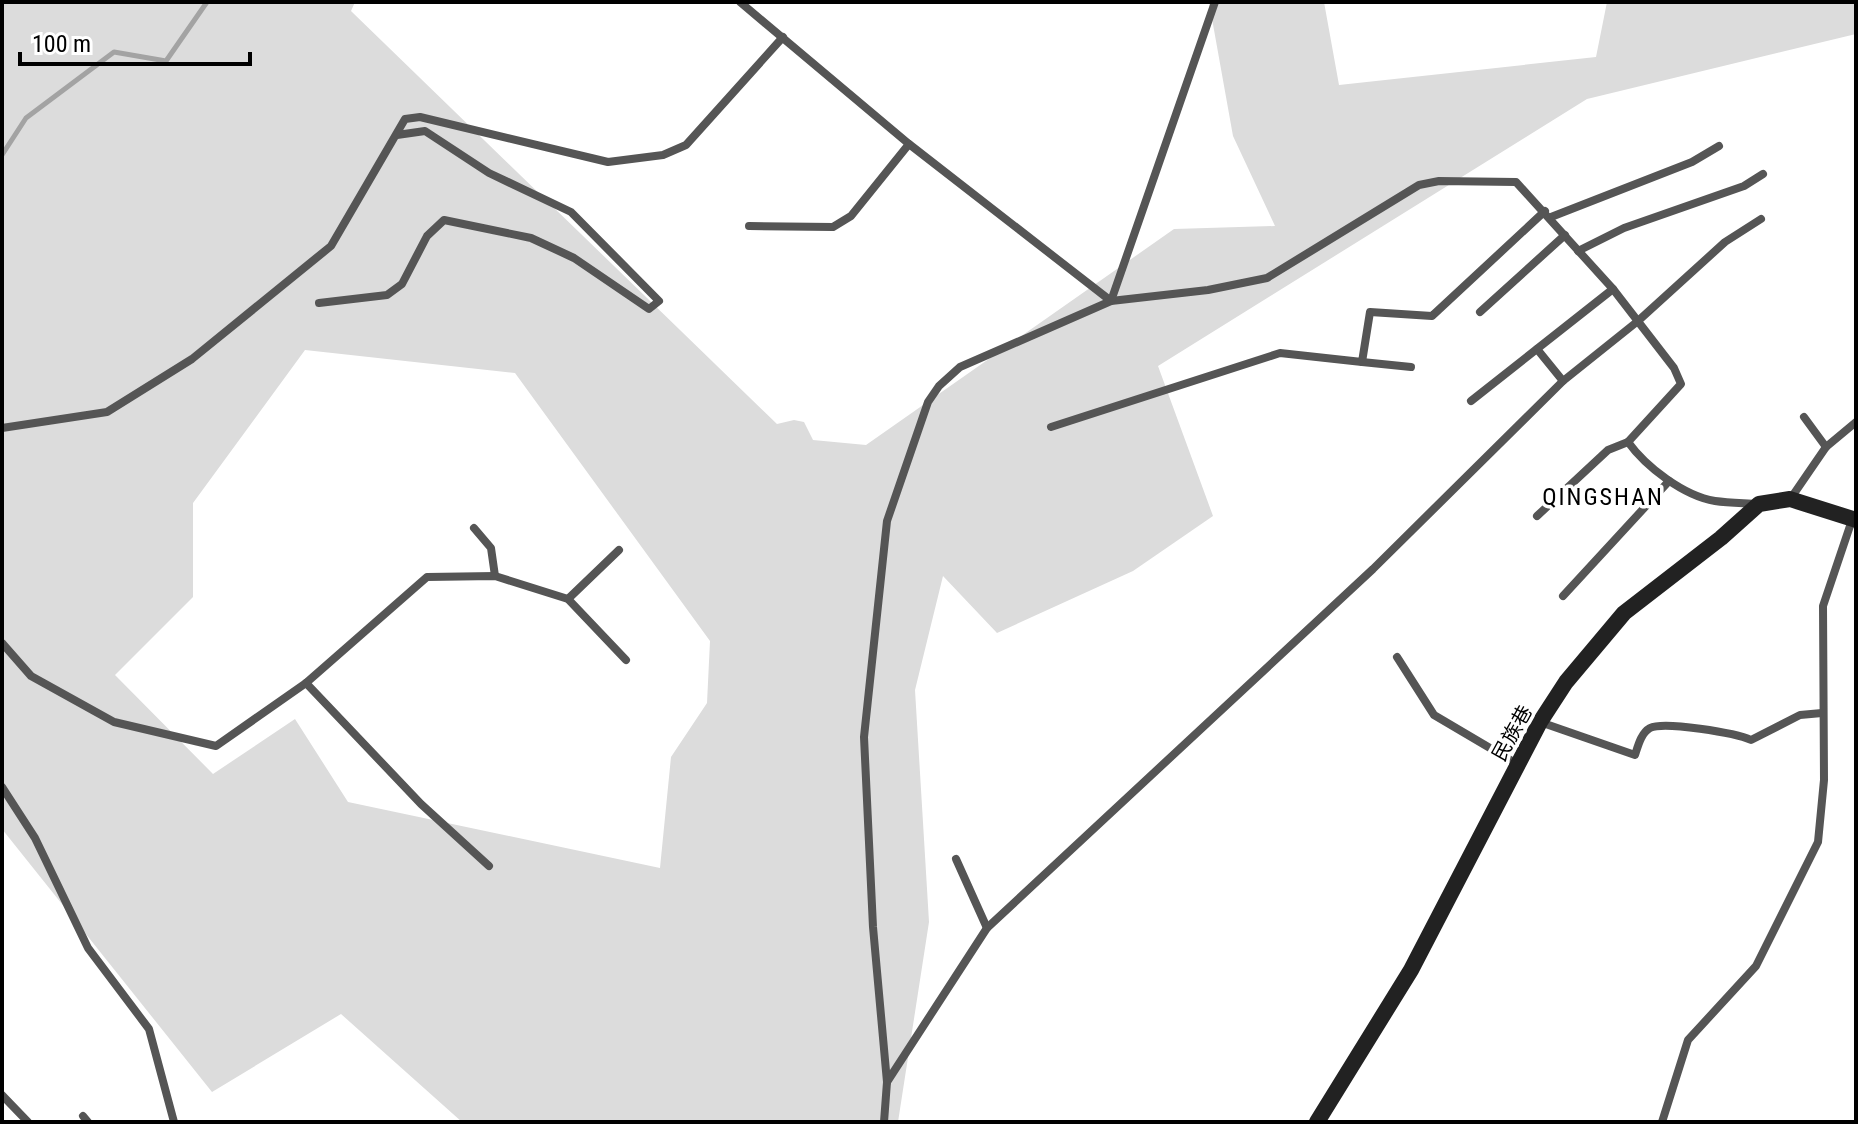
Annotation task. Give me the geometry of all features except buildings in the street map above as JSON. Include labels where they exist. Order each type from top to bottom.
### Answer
[{"type":"street","points":[[1759,504],[1790,499],[1854,520]]},
{"type":"street","name":"民族巷","points":[[1317,1122],[1411,970],[1517,764],[1566,682],[1624,613],[1721,538],[1759,504]]},
{"type":"lane","points":[[740,2],[909,144],[1111,301]]},
{"type":"lane","points":[[1111,301],[1215,2]]},
{"type":"lane","points":[[2,428],[107,412],[192,359],[331,246],[405,119],[420,117],[608,162],[663,155],[686,145],[783,37]]},
{"type":"lane","points":[[319,303],[387,295],[402,284],[427,236],[444,220],[531,238],[574,258],[649,309],[659,301],[571,212],[489,173],[425,131],[397,135]]},
{"type":"lane","points":[[749,226],[833,227],[851,216],[909,144]]},
{"type":"lane","points":[[1362,362],[1370,312],[1432,316],[1548,214],[1692,162],[1719,146]]},
{"type":"lane","points":[[1578,251],[1624,228],[1744,186],[1763,174]]},
{"type":"lane","points":[[884,1122],[887,1082],[874,943],[864,737],[887,521],[928,402],[939,386],[960,367],[1111,301],[1208,290],[1267,278],[1419,185],[1454,181],[1516,182],[1613,289],[1674,368],[1681,384],[1628,442],[1608,450],[1537,516]]},
{"type":"lane","points":[[887,1082],[987,928],[1373,569],[1563,381],[1638,321],[1725,242],[1761,219]]},
{"type":"lane","points":[[1480,312],[1565,235]]},
{"type":"lane","points":[[1471,401],[1613,289]]},
{"type":"lane","points":[[1537,349],[1563,381]]},
{"type":"lane","points":[[1051,427],[1280,353],[1411,367]]},
{"type":"lane","points":[[1804,417],[1826,447]]},
{"type":"lane","points":[[1790,499],[1826,447],[1856,422]]},
{"type":"lane","points":[[1628,442],[1637,454],[1669,481],[1711,501],[1759,504]]},
{"type":"lane","points":[[1563,596],[1669,481]]},
{"type":"lane","points":[[1662,1122],[1688,1040],[1756,966],[1818,842],[1824,780],[1823,606],[1854,520]]},
{"type":"lane","points":[[474,528],[491,548],[495,576]]},
{"type":"lane","points":[[568,599],[619,550]]},
{"type":"lane","points":[[2,643],[31,676],[114,722],[216,746],[306,683],[427,577],[495,576],[568,599],[626,660]]},
{"type":"lane","points":[[1397,657],[1434,715],[1517,764]]},
{"type":"lane","points":[[306,683],[421,804],[489,866]]},
{"type":"lane","points":[[1540,722],[1635,755],[1643,735],[1660,725],[1675,724],[1699,731],[1739,734],[1751,740],[1800,715],[1822,713]]},
{"type":"lane","points":[[2,787],[35,838],[88,948],[149,1029],[174,1122]]},
{"type":"lane","points":[[956,859],[987,928]]},
{"type":"lane","points":[[2,1095],[28,1122]]},
{"type":"shaded area","points":[[2,2],[355,2],[351,11],[777,424],[794,420],[804,422],[813,440],[866,445],[1174,229],[1275,226],[1233,136],[1209,2],[1324,2],[1339,85],[1596,57],[1607,2],[1856,2],[1856,34],[1587,99],[1158,366],[1213,516],[1133,571],[997,633],[943,576],[915,690],[929,922],[898,1122],[462,1122],[341,1014],[212,1092],[2,829]],"holes":[[[305,350],[515,373],[710,641],[707,703],[671,757],[660,868],[348,802],[295,719],[213,774],[115,675],[193,597],[193,503]]]},
{"type":"waterway","points":[[2,155],[26,118],[114,52],[166,61],[207,2]]},
{"type":"district","name":"QINGSHAN","points":[[1603,497]]}]
